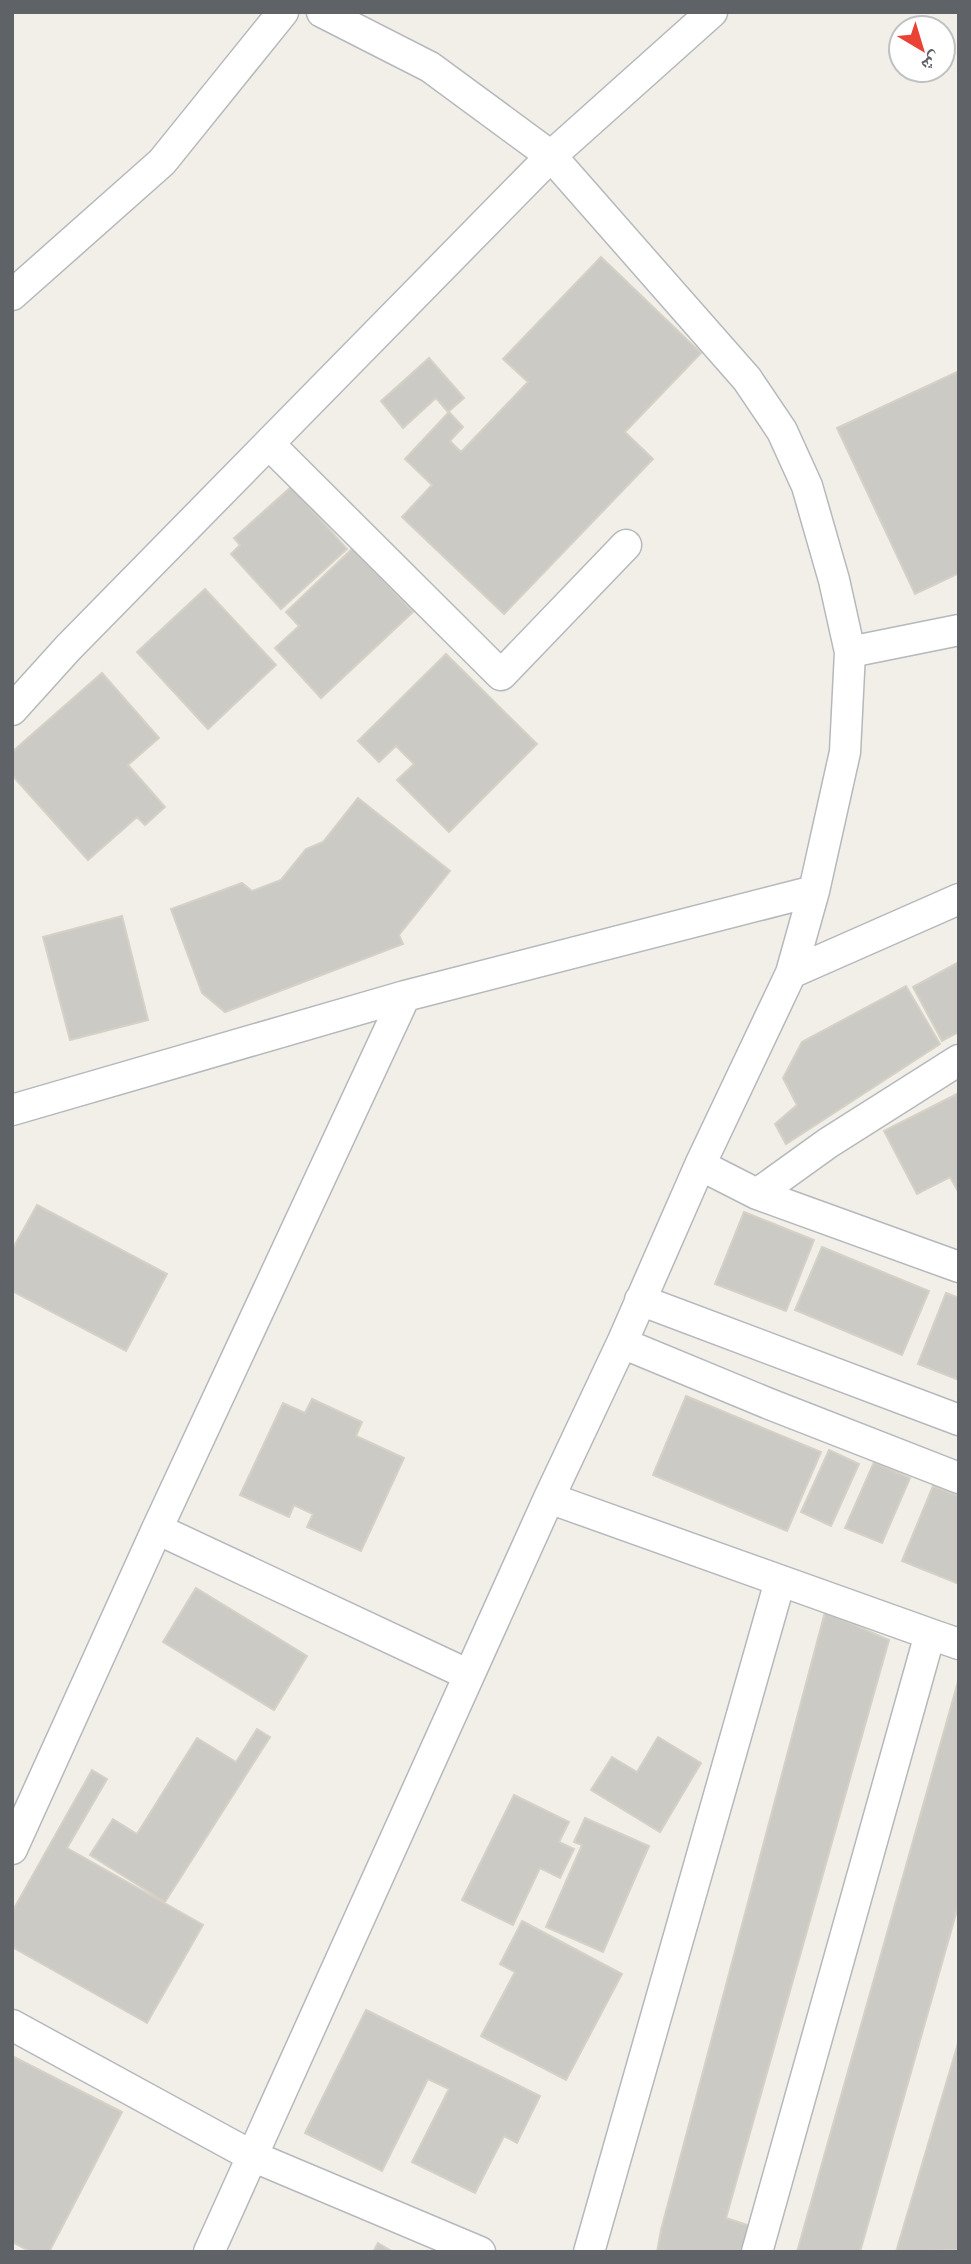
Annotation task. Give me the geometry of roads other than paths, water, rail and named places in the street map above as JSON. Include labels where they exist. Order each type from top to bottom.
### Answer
[{"type":"street","points":[[12,295],[162,162],[282,12]]},
{"type":"street","points":[[209,2252],[549,1498],[622,1343],[700,1165],[791,973],[814,891],[845,752],[850,652],[834,580],[807,486],[782,430],[747,379],[551,156],[430,67],[322,12]]},
{"type":"street","points":[[12,710],[68,648],[551,156],[712,12]]},
{"type":"street","points":[[269,444],[501,675],[626,545]]},
{"type":"street","points":[[850,652],[959,630]]},
{"type":"street","points":[[12,1110],[405,996],[814,891]]},
{"type":"street","points":[[791,973],[959,899]]},
{"type":"street","points":[[12,1849],[157,1529],[405,996]]},
{"type":"street","points":[[757,1194],[828,1143],[959,1060]]},
{"type":"street","points":[[700,1165],[757,1194],[959,1267]]},
{"type":"street","points":[[640,1300],[959,1420]]},
{"type":"street","points":[[622,1343],[959,1478]]},
{"type":"street","points":[[549,1498],[959,1644]]},
{"type":"street","points":[[157,1529],[469,1675]]},
{"type":"street","points":[[589,2252],[780,1581]]},
{"type":"street","points":[[757,2252],[930,1634]]},
{"type":"street","points":[[12,2025],[252,2156],[475,2251]]}]
